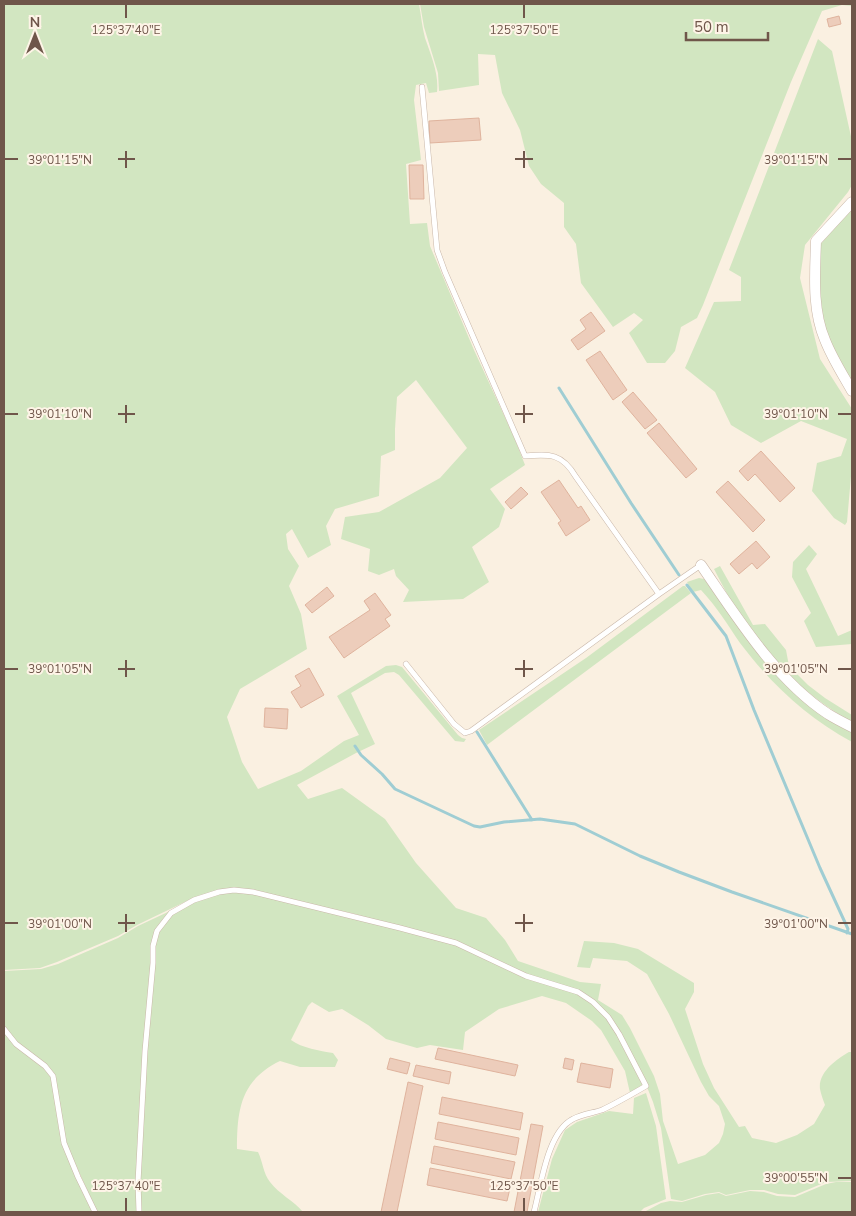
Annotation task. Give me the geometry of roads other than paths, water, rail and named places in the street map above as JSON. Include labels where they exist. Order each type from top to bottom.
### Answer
[{"type":"street","points":[[852,202],[816,242],[815,265],[818,316],[824,340],[852,391]]},
{"type":"street","points":[[701,565],[738,619],[780,671],[802,693],[828,714],[852,727]]},
{"type":"lane","points":[[422,87],[437,250],[525,456],[558,456],[569,465],[659,594]]},
{"type":"lane","points":[[406,664],[454,724],[465,733],[471,731],[701,565]]},
{"type":"lane","points":[[139,1212],[138,1182],[144,1051],[153,963],[152,946],[157,931],[171,912],[194,900],[219,892],[234,890],[253,892],[350,914],[456,944],[526,976],[578,992],[593,1002],[608,1017],[646,1086],[602,1110],[573,1119],[565,1125],[556,1136],[551,1147],[534,1212]]},
{"type":"lane","points":[[4,1029],[16,1044],[45,1066],[53,1076],[64,1143],[78,1178],[95,1212]]},
{"type":"waterway","points":[[559,388],[631,503],[679,575]]},
{"type":"waterway","points":[[687,585],[726,636],[754,710],[820,868],[848,929],[847,933]]},
{"type":"waterway","points":[[477,732],[532,820]]},
{"type":"waterway","points":[[355,746],[361,755],[395,789],[474,826],[480,827],[504,822],[540,819],[575,824],[640,856],[679,872],[852,934]]}]
